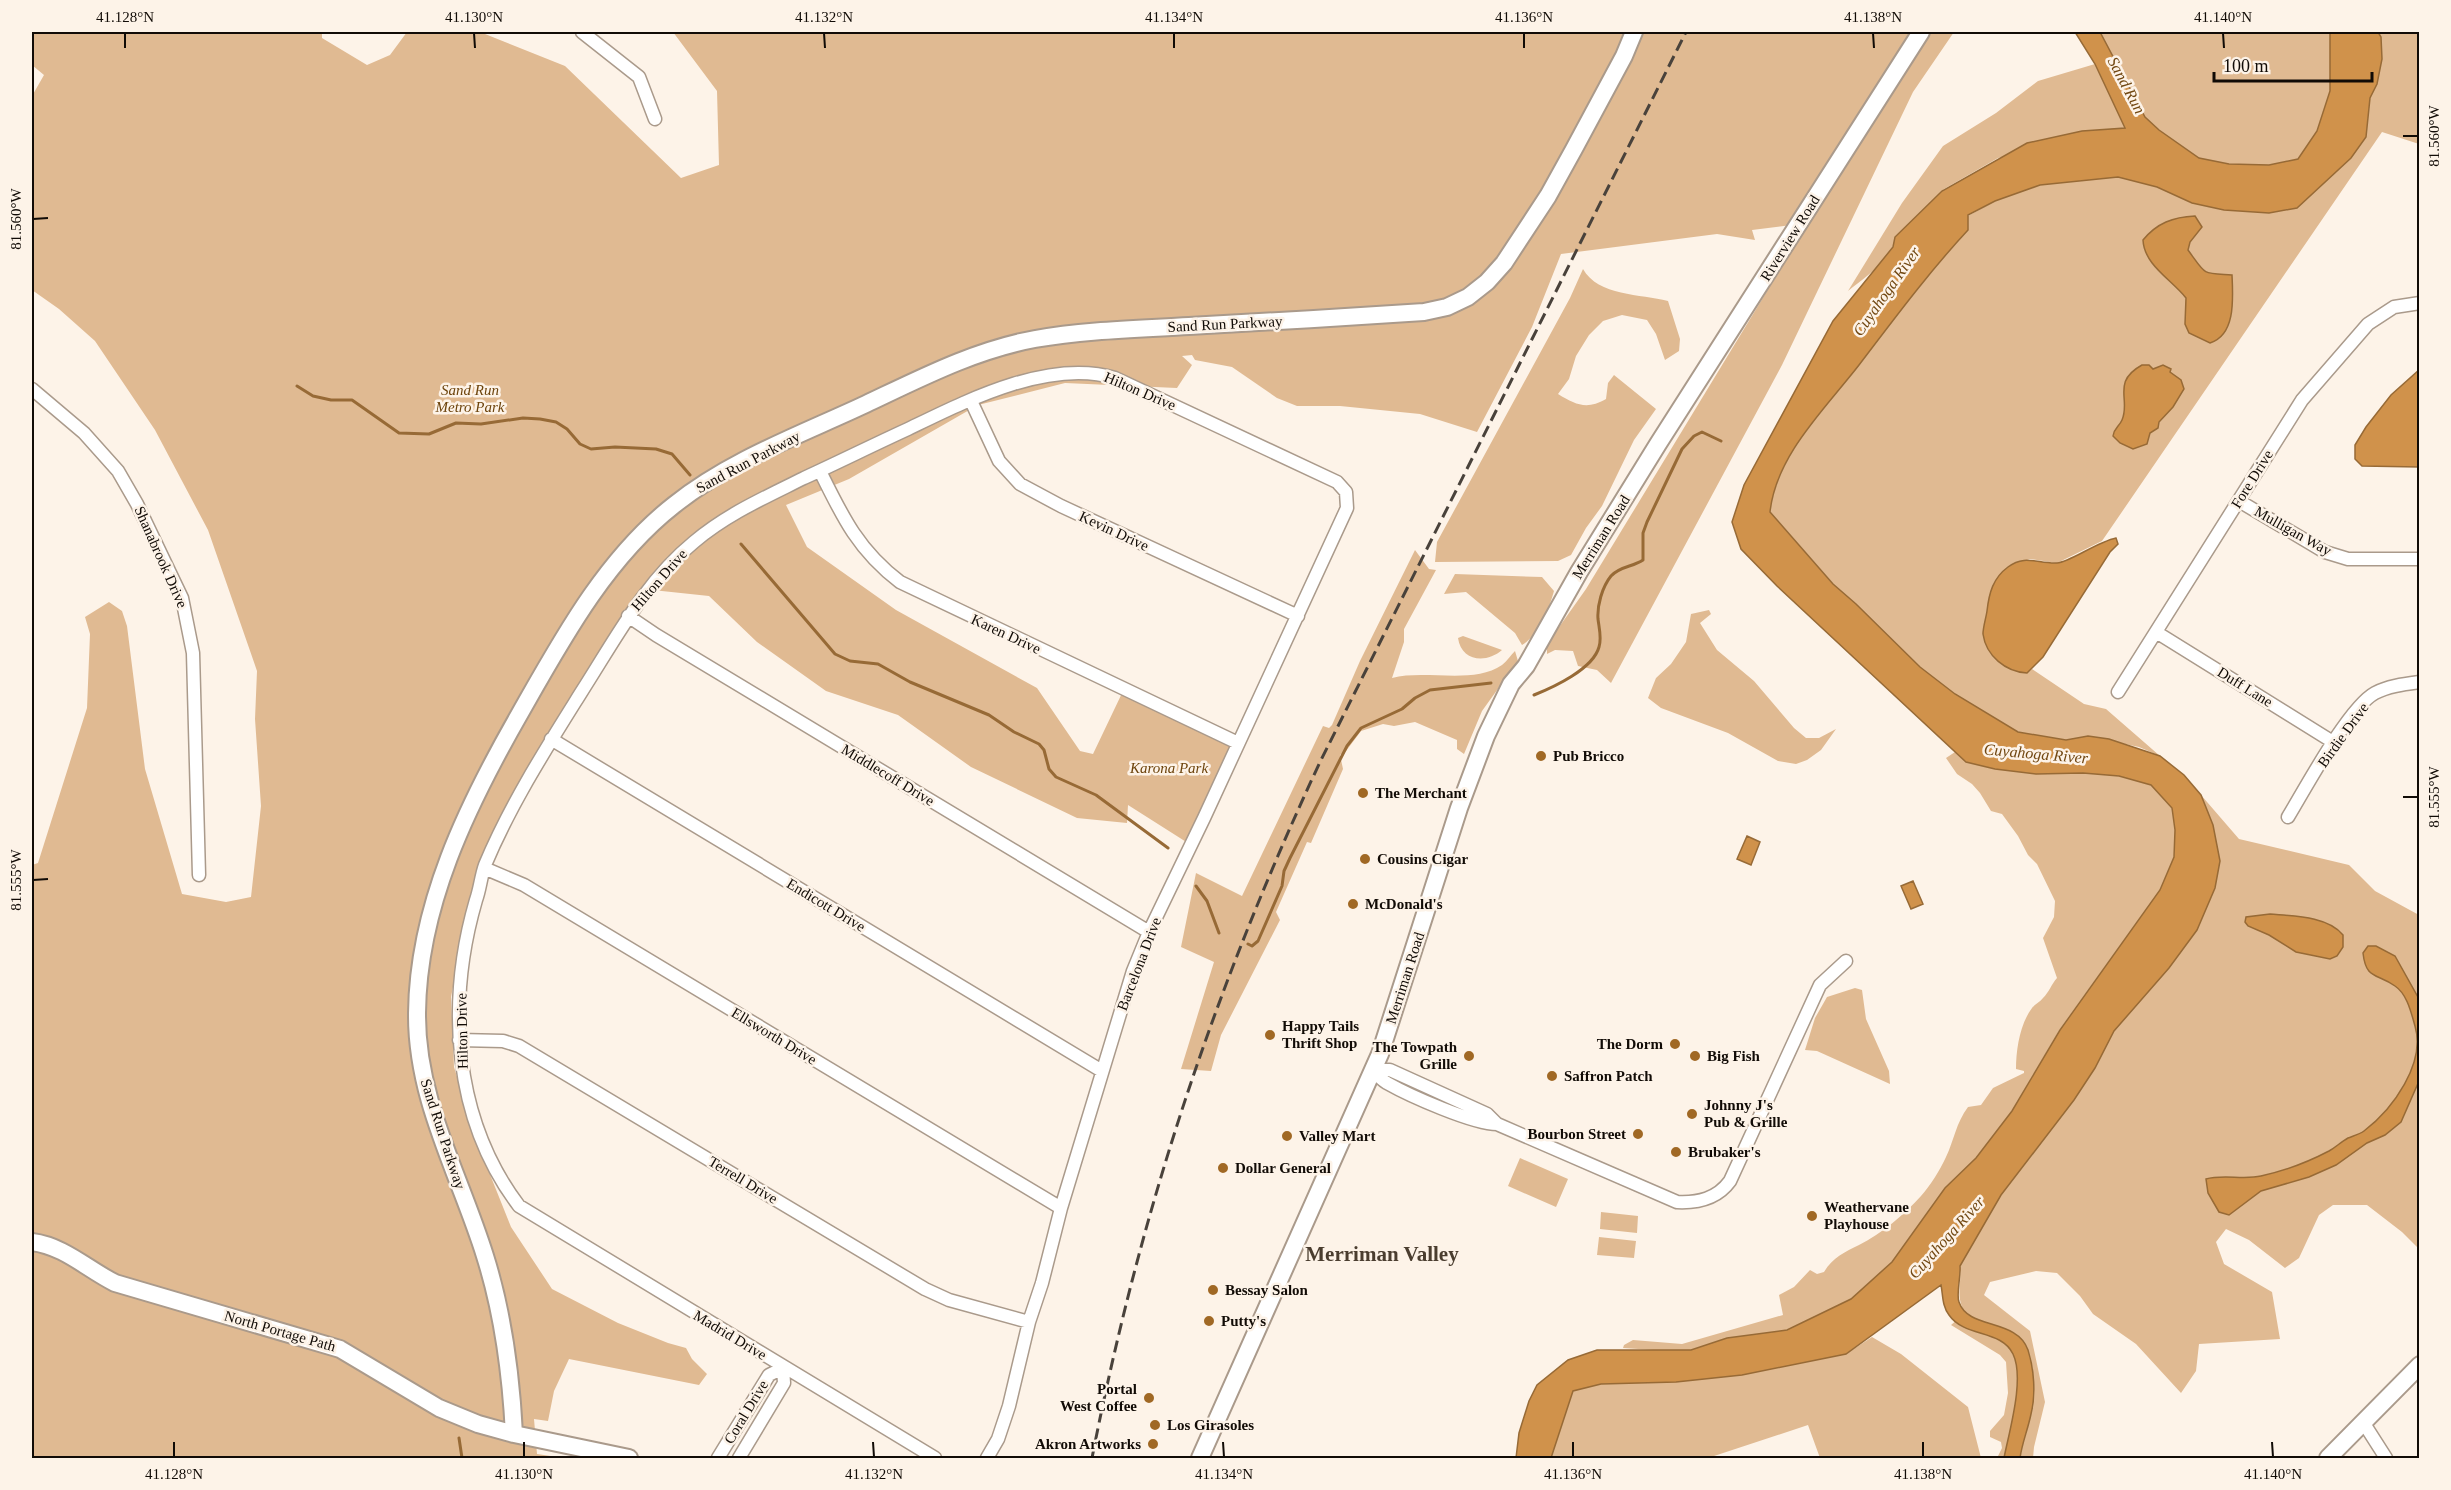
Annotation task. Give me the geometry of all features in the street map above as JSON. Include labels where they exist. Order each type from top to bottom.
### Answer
[{"type":"street","points":[[582,32],[639,77],[655,119]]},
{"type":"street","name":"Sand Run Parkway","points":[[514,1434],[510,1372],[496,1297],[485,1256],[431,1111],[425,1086],[417,1037],[418,980],[440,882],[470,808],[541,676],[582,609],[612,568],[661,515],[710,480],[774,446],[956,362],[992,349],[1036,339],[1071,335],[1424,312],[1462,301],[1480,290],[1504,262],[1548,196],[1624,56],[1634,32]]},
{"type":"street","name":"Riverview Road","points":[[1658,444],[1921,32]]},
{"type":"street","name":"Fore Drive","points":[[2118,692],[2302,400],[2368,324],[2394,307],[2420,303]]},
{"type":"street","name":"Hilton Drive","points":[[524,1210],[512,1198],[502,1182],[473,1118],[463,1077],[459,1040],[459,1004],[464,955],[484,868],[509,815],[551,739],[628,616],[671,563],[703,535],[743,509],[971,401],[1009,385],[1041,377],[1082,373],[1107,375],[1337,482],[1346,492]]},
{"type":"street","name":"Shanabrook Drive","points":[[32,389],[84,433],[118,471],[137,504],[182,598],[193,653],[199,875]]},
{"type":"street","name":"Kevin Drive","points":[[971,401],[999,461],[1011,477],[1028,490],[1298,616]]},
{"type":"street","name":"Merriman Road","points":[[1200,1458],[1373,1070],[1409,968],[1459,808],[1486,736],[1511,684],[1526,666],[1579,572],[1658,444]]},
{"type":"street","name":"Karen Drive","points":[[820,471],[855,537],[875,561],[900,582],[1238,743]]},
{"type":"street","name":"Barcelona Drive","points":[[987,1458],[998,1439],[1009,1407],[1029,1322],[1042,1283],[1061,1208],[1133,971],[1149,932],[1345,515],[1346,492]]},
{"type":"street","name":"Mulligan Way","points":[[2239,501],[2325,552],[2348,559],[2420,559]]},
{"type":"street","name":"Middlecoff Drive","points":[[628,616],[1149,932]]},
{"type":"street","name":"Duff Lane","points":[[2156,632],[2333,742]]},
{"type":"street","name":"Birdie Drive","points":[[2288,817],[2333,742],[2359,708],[2374,694],[2395,686],[2420,682]]},
{"type":"street","name":"Endicott Drive","points":[[551,739],[1102,1071]]},
{"type":"street","name":"Ellsworth Drive","points":[[484,868],[524,885],[1061,1208]]},
{"type":"street","points":[[1373,1070],[1390,1070],[1432,1096],[1470,1112],[1487,1114],[1497,1124],[1677,1202],[1701,1201],[1712,1197],[1730,1181],[1820,985],[1846,961]]},
{"type":"street","name":"Terrell Drive","points":[[459,1040],[503,1041],[519,1046],[925,1289],[950,1300],[1029,1322]]},
{"type":"street","name":"Madrid Drive","points":[[524,1210],[935,1458]]},
{"type":"street","name":"North Portage Path","points":[[32,1242],[47,1244],[63,1250],[100,1276],[115,1283],[340,1348],[439,1408],[478,1424],[628,1458]]},
{"type":"street","points":[[2328,1458],[2420,1365]]},
{"type":"street","name":"Coral Drive","points":[[718,1458],[769,1375],[783,1368],[784,1383],[739,1458]]},
{"type":"street","points":[[2364,1422],[2386,1458]]},
{"type":"green space","name":"Sand Run Metro Park","points":[[32,32],[322,32],[322,38],[367,65],[390,55],[407,32],[480,32],[565,66],[681,178],[719,165],[717,91],[673,32],[1921,32],[1799,224],[1752,230],[1755,240],[1717,234],[1561,254],[1532,327],[1477,432],[1420,414],[1340,406],[1297,406],[1277,398],[1232,367],[1195,360],[1192,355],[1182,356],[1192,365],[1177,388],[1065,383],[978,405],[849,479],[786,505],[807,547],[896,610],[1037,688],[1080,751],[1093,754],[1124,689],[1238,743],[1191,845],[1128,805],[1127,823],[1077,818],[971,767],[898,715],[826,691],[757,642],[709,596],[643,589],[517,786],[489,845],[472,891],[451,997],[454,1067],[477,1142],[511,1227],[552,1289],[618,1323],[686,1348],[692,1359],[707,1374],[699,1385],[569,1359],[554,1391],[548,1421],[534,1419],[537,1454],[564,1458],[32,1458],[32,865],[38,863],[87,708],[90,634],[85,617],[109,602],[122,611],[127,626],[145,769],[182,894],[226,902],[251,897],[261,806],[255,719],[257,671],[208,530],[155,430],[95,341],[59,309],[32,290],[32,96],[44,75],[32,65]]},
{"type":"green space","points":[[1931,32],[1954,32],[1913,92],[1782,365],[1611,683],[1597,670],[1578,666],[1573,651],[1555,650],[1547,654],[1547,644],[1586,589],[1851,153]]},
{"type":"green space","points":[[2100,32],[2330,32],[2330,91],[2317,131],[2298,159],[2269,165],[2229,164],[2199,158],[2159,130],[2145,117]]},
{"type":"green space","points":[[2378,32],[2419,32],[2419,144],[2382,132],[2102,541],[2057,563],[2030,559],[2009,566],[1994,583],[1987,647],[1994,657],[2015,671],[2027,673],[2032,669],[2084,704],[2106,709],[2160,756],[2139,747],[2088,736],[2066,740],[2018,732],[1991,718],[1920,667],[1833,584],[1770,512],[1774,491],[1792,452],[1804,433],[1912,296],[1968,230],[1968,216],[1995,201],[2040,185],[2118,177],[2157,187],[2192,203],[2224,210],[2269,213],[2297,208],[2351,158],[2366,137],[2370,98],[2377,84],[2381,37]]},
{"type":"green space","points":[[2095,64],[2125,128],[1998,158],[1944,189],[1896,237],[1889,254],[1883,261],[1848,291],[1902,203],[1943,146],[1996,113],[2038,81]]},
{"type":"green space","points":[[1583,269],[1590,278],[1609,289],[1668,301],[1680,339],[1679,351],[1665,360],[1656,334],[1647,320],[1622,315],[1603,321],[1589,335],[1576,356],[1569,379],[1558,394],[1582,405],[1599,402],[1606,399],[1608,383],[1614,375],[1656,409],[1634,440],[1602,506],[1571,555],[1558,561],[1435,562],[1437,542],[1570,298]]},
{"type":"green space","points":[[1415,550],[1429,569],[1436,570],[1404,629],[1404,642],[1392,678],[1477,674],[1502,665],[1515,651],[1518,661],[1482,711],[1464,754],[1457,749],[1457,740],[1415,722],[1394,726],[1383,724],[1361,731],[1346,751],[1340,755],[1343,769],[1311,843],[1307,842],[1276,912],[1280,920],[1221,1035],[1211,1071],[1181,1069],[1214,962],[1181,947],[1196,873],[1242,896],[1323,726],[1329,728],[1332,725],[1360,661]]},
{"type":"green space","points":[[1455,574],[1542,577],[1554,591],[1538,629],[1522,645],[1515,633],[1466,592],[1444,594]]},
{"type":"green space","points":[[1709,610],[1711,614],[1700,623],[1717,650],[1754,681],[1794,728],[1806,738],[1819,738],[1836,729],[1821,750],[1807,760],[1796,764],[1778,761],[1728,733],[1661,708],[1648,698],[1656,678],[1671,664],[1686,642],[1691,614]]},
{"type":"green space","points":[[1463,636],[1502,650],[1489,657],[1469,656],[1460,646],[1458,638]]},
{"type":"green space","points":[[1955,752],[1966,762],[1995,769],[2036,774],[2083,773],[2119,776],[2151,785],[2172,808],[2175,830],[2174,857],[2160,890],[2060,1029],[2012,1111],[1976,1158],[1945,1188],[1892,1262],[1851,1299],[1787,1330],[1727,1338],[1691,1350],[1623,1348],[1633,1340],[1682,1344],[1783,1315],[1779,1295],[1794,1287],[1810,1270],[1817,1274],[1824,1272],[1831,1262],[1876,1235],[1900,1217],[1935,1178],[1968,1107],[1981,1105],[1993,1088],[2024,1073],[2016,1069],[2022,1029],[2032,1008],[2045,996],[2057,978],[2043,938],[2054,917],[2055,901],[2037,864],[2028,855],[2002,814],[1991,811],[1980,793],[1972,784],[1957,774],[1946,758]]},
{"type":"green space","points":[[2201,795],[2239,839],[2349,865],[2375,891],[2419,915],[2419,1249],[2402,1232],[2367,1205],[2333,1205],[2319,1215],[2299,1258],[2285,1268],[2249,1240],[2226,1229],[2216,1242],[2224,1264],[2272,1292],[2280,1339],[2199,1344],[2196,1371],[2181,1393],[2136,1344],[2093,1314],[2080,1296],[2057,1273],[2036,1271],[1990,1282],[1984,1295],[2030,1331],[2045,1402],[2033,1458],[1997,1458],[2002,1448],[2001,1442],[1990,1437],[1990,1431],[2004,1415],[2008,1393],[2006,1362],[2000,1355],[1951,1325],[1965,1313],[1960,1301],[1960,1266],[2001,1195],[2074,1100],[2095,1068],[2113,1032],[2139,1000],[2213,825]]},
{"type":"green space","points":[[1855,988],[1862,990],[1866,1019],[1889,1071],[1890,1084],[1817,1051],[1805,1050],[1815,1018],[1827,997]]},
{"type":"green space","points":[[1520,1158],[1568,1179],[1556,1207],[1508,1186]]},
{"type":"green space","points":[[1601,1212],[1638,1216],[1637,1233],[1600,1229]]},
{"type":"green space","points":[[1599,1237],[1636,1241],[1634,1258],[1597,1255]]},
{"type":"green space","points":[[1872,1337],[1901,1354],[1968,1407],[1981,1458],[1820,1458],[1808,1425],[1708,1458],[1551,1458],[1573,1391],[1601,1384],[1676,1382],[1846,1354]]},
{"type":"water","points":[[2075,32],[2100,32],[2145,117],[2159,130],[2199,158],[2229,164],[2269,165],[2298,159],[2317,131],[2330,91],[2330,32],[2378,32],[2381,37],[2382,59],[2377,84],[2370,98],[2366,137],[2351,158],[2297,208],[2269,213],[2224,210],[2192,203],[2157,187],[2118,177],[2040,185],[1995,201],[1968,215],[1968,230],[1817,416],[1792,452],[1774,491],[1770,512],[1833,584],[1920,667],[1955,694],[2018,732],[2066,740],[2088,736],[2109,739],[2160,756],[2184,775],[2201,795],[2213,825],[2220,861],[2215,888],[2197,930],[2169,968],[2114,1031],[2095,1068],[2074,1100],[2001,1195],[1960,1266],[1958,1299],[1964,1311],[1972,1317],[2014,1333],[2028,1350],[2033,1373],[2033,1406],[2020,1458],[2004,1458],[2017,1391],[2016,1365],[2013,1354],[2000,1341],[1956,1322],[1945,1308],[1941,1285],[1846,1354],[1742,1375],[1676,1382],[1601,1384],[1573,1391],[1551,1458],[1516,1458],[1519,1433],[1529,1401],[1537,1385],[1568,1360],[1597,1350],[1691,1350],[1727,1338],[1787,1330],[1851,1299],[1892,1262],[1945,1188],[1976,1158],[2012,1111],[2060,1030],[2160,890],[2174,857],[2175,830],[2172,808],[2151,785],[2119,776],[2083,773],[2036,774],[1995,769],[1966,762],[1777,586],[1741,549],[1732,522],[1744,485],[1833,321],[1893,247],[1895,237],[1942,191],[2027,143],[2082,131],[2125,128],[2095,64]]},
{"type":"water","points":[[2195,216],[2202,227],[2190,242],[2188,250],[2202,269],[2209,273],[2232,275],[2232,305],[2229,324],[2218,339],[2210,343],[2189,333],[2185,324],[2186,298],[2153,265],[2143,240],[2154,229],[2166,222]]},
{"type":"water","points":[[2142,365],[2149,365],[2153,369],[2163,365],[2171,369],[2170,372],[2181,380],[2184,389],[2173,407],[2159,422],[2158,428],[2150,433],[2147,444],[2133,449],[2120,443],[2113,436],[2124,413],[2124,385],[2133,371]]},
{"type":"water","points":[[2419,370],[2419,467],[2362,466],[2355,459],[2355,445],[2391,395]]},
{"type":"water","points":[[2116,538],[2118,544],[2110,552],[2043,657],[2027,673],[2012,670],[1993,656],[1985,642],[1983,631],[1991,592],[1995,581],[2003,571],[2014,563],[2026,560],[2062,562]]},
{"type":"water","points":[[1747,836],[1760,842],[1751,865],[1737,859]]},
{"type":"water","points":[[1913,881],[1923,904],[1911,909],[1901,886]]},
{"type":"water","points":[[2270,914],[2310,918],[2328,924],[2343,935],[2343,947],[2337,956],[2330,959],[2296,952],[2269,935],[2248,926],[2245,922],[2246,917]]},
{"type":"water","points":[[2368,946],[2376,946],[2395,956],[2419,999],[2419,1081],[2401,1122],[2385,1135],[2367,1143],[2336,1165],[2309,1177],[2261,1191],[2229,1215],[2219,1212],[2208,1193],[2206,1179],[2261,1176],[2287,1169],[2321,1155],[2375,1122],[2396,1098],[2404,1084],[2416,1055],[2415,1026],[2408,1004],[2399,989],[2373,975],[2367,968],[2363,953]]},
{"type":"waterway","points":[[297,386],[313,396],[331,400],[352,400],[399,433],[429,434],[456,423],[481,424],[523,418],[540,419],[556,422],[567,429],[580,444],[591,449],[615,447],[656,449],[672,454],[690,475]]},
{"type":"waterway","points":[[1534,695],[1572,676],[1589,663],[1595,655],[1600,644],[1598,614],[1603,591],[1611,576],[1622,568],[1643,560],[1643,533],[1682,449],[1694,436],[1702,432],[1721,441]]},
{"type":"waterway","points":[[741,544],[835,654],[850,661],[878,664],[910,682],[989,715],[1014,732],[1039,744],[1044,750],[1049,769],[1056,777],[1096,795],[1168,848]]},
{"type":"waterway","points":[[1248,944],[1252,946],[1258,941],[1282,886],[1284,871],[1290,858],[1347,746],[1361,728],[1402,709],[1415,698],[1430,690],[1491,683]]},
{"type":"waterway","points":[[1196,886],[1207,901],[1219,933]]},
{"type":"waterway","points":[[459,1438],[462,1458]]},
{"type":"railway","points":[[1092,1458],[1111,1367],[1157,1190],[1184,1103],[1246,932],[1320,762],[1686,32]]},
{"type":"place","name":"Pub Bricco","points":[[1541,756]]},
{"type":"place","name":"The Merchant","points":[[1363,793]]},
{"type":"place","name":"Cousins Cigar","points":[[1365,859]]},
{"type":"place","name":"McDonald's","points":[[1353,904]]},
{"type":"place","name":"Happy Tails Thrift Shop","points":[[1270,1035]]},
{"type":"place","name":"The Dorm","points":[[1675,1044]]},
{"type":"place","name":"The Towpath Grille","points":[[1469,1056]]},
{"type":"place","name":"Big Fish","points":[[1695,1056]]},
{"type":"place","name":"Saffron Patch","points":[[1552,1076]]},
{"type":"place","name":"Johnny J's Pub & Grille","points":[[1692,1114]]},
{"type":"place","name":"Bourbon Street","points":[[1638,1134]]},
{"type":"place","name":"Valley Mart","points":[[1287,1136]]},
{"type":"place","name":"Brubaker's","points":[[1676,1152]]},
{"type":"place","name":"Dollar General","points":[[1223,1168]]},
{"type":"place","name":"Weathervane Playhouse","points":[[1812,1216]]},
{"type":"place","name":"Bessay Salon","points":[[1213,1290]]},
{"type":"place","name":"Putty's","points":[[1209,1321]]},
{"type":"place","name":"Portal West Coffee","points":[[1149,1398]]},
{"type":"place","name":"Los Girasoles","points":[[1155,1425]]},
{"type":"place","name":"Akron Artworks","points":[[1153,1444]]},
{"type":"district","name":"Merriman Valley","points":[[1382,1254]]},
{"type":"water label","name":"Sand Run","points":[[2127,85]]},
{"type":"water label","name":"Cuyahoga River","points":[[1886,291]]},
{"type":"water label","name":"Cuyahoga River","points":[[2036,753]]},
{"type":"water label","name":"Cuyahoga River","points":[[1946,1237]]},
{"type":"park label","name":"Karona Park","points":[[1169,768]]}]
